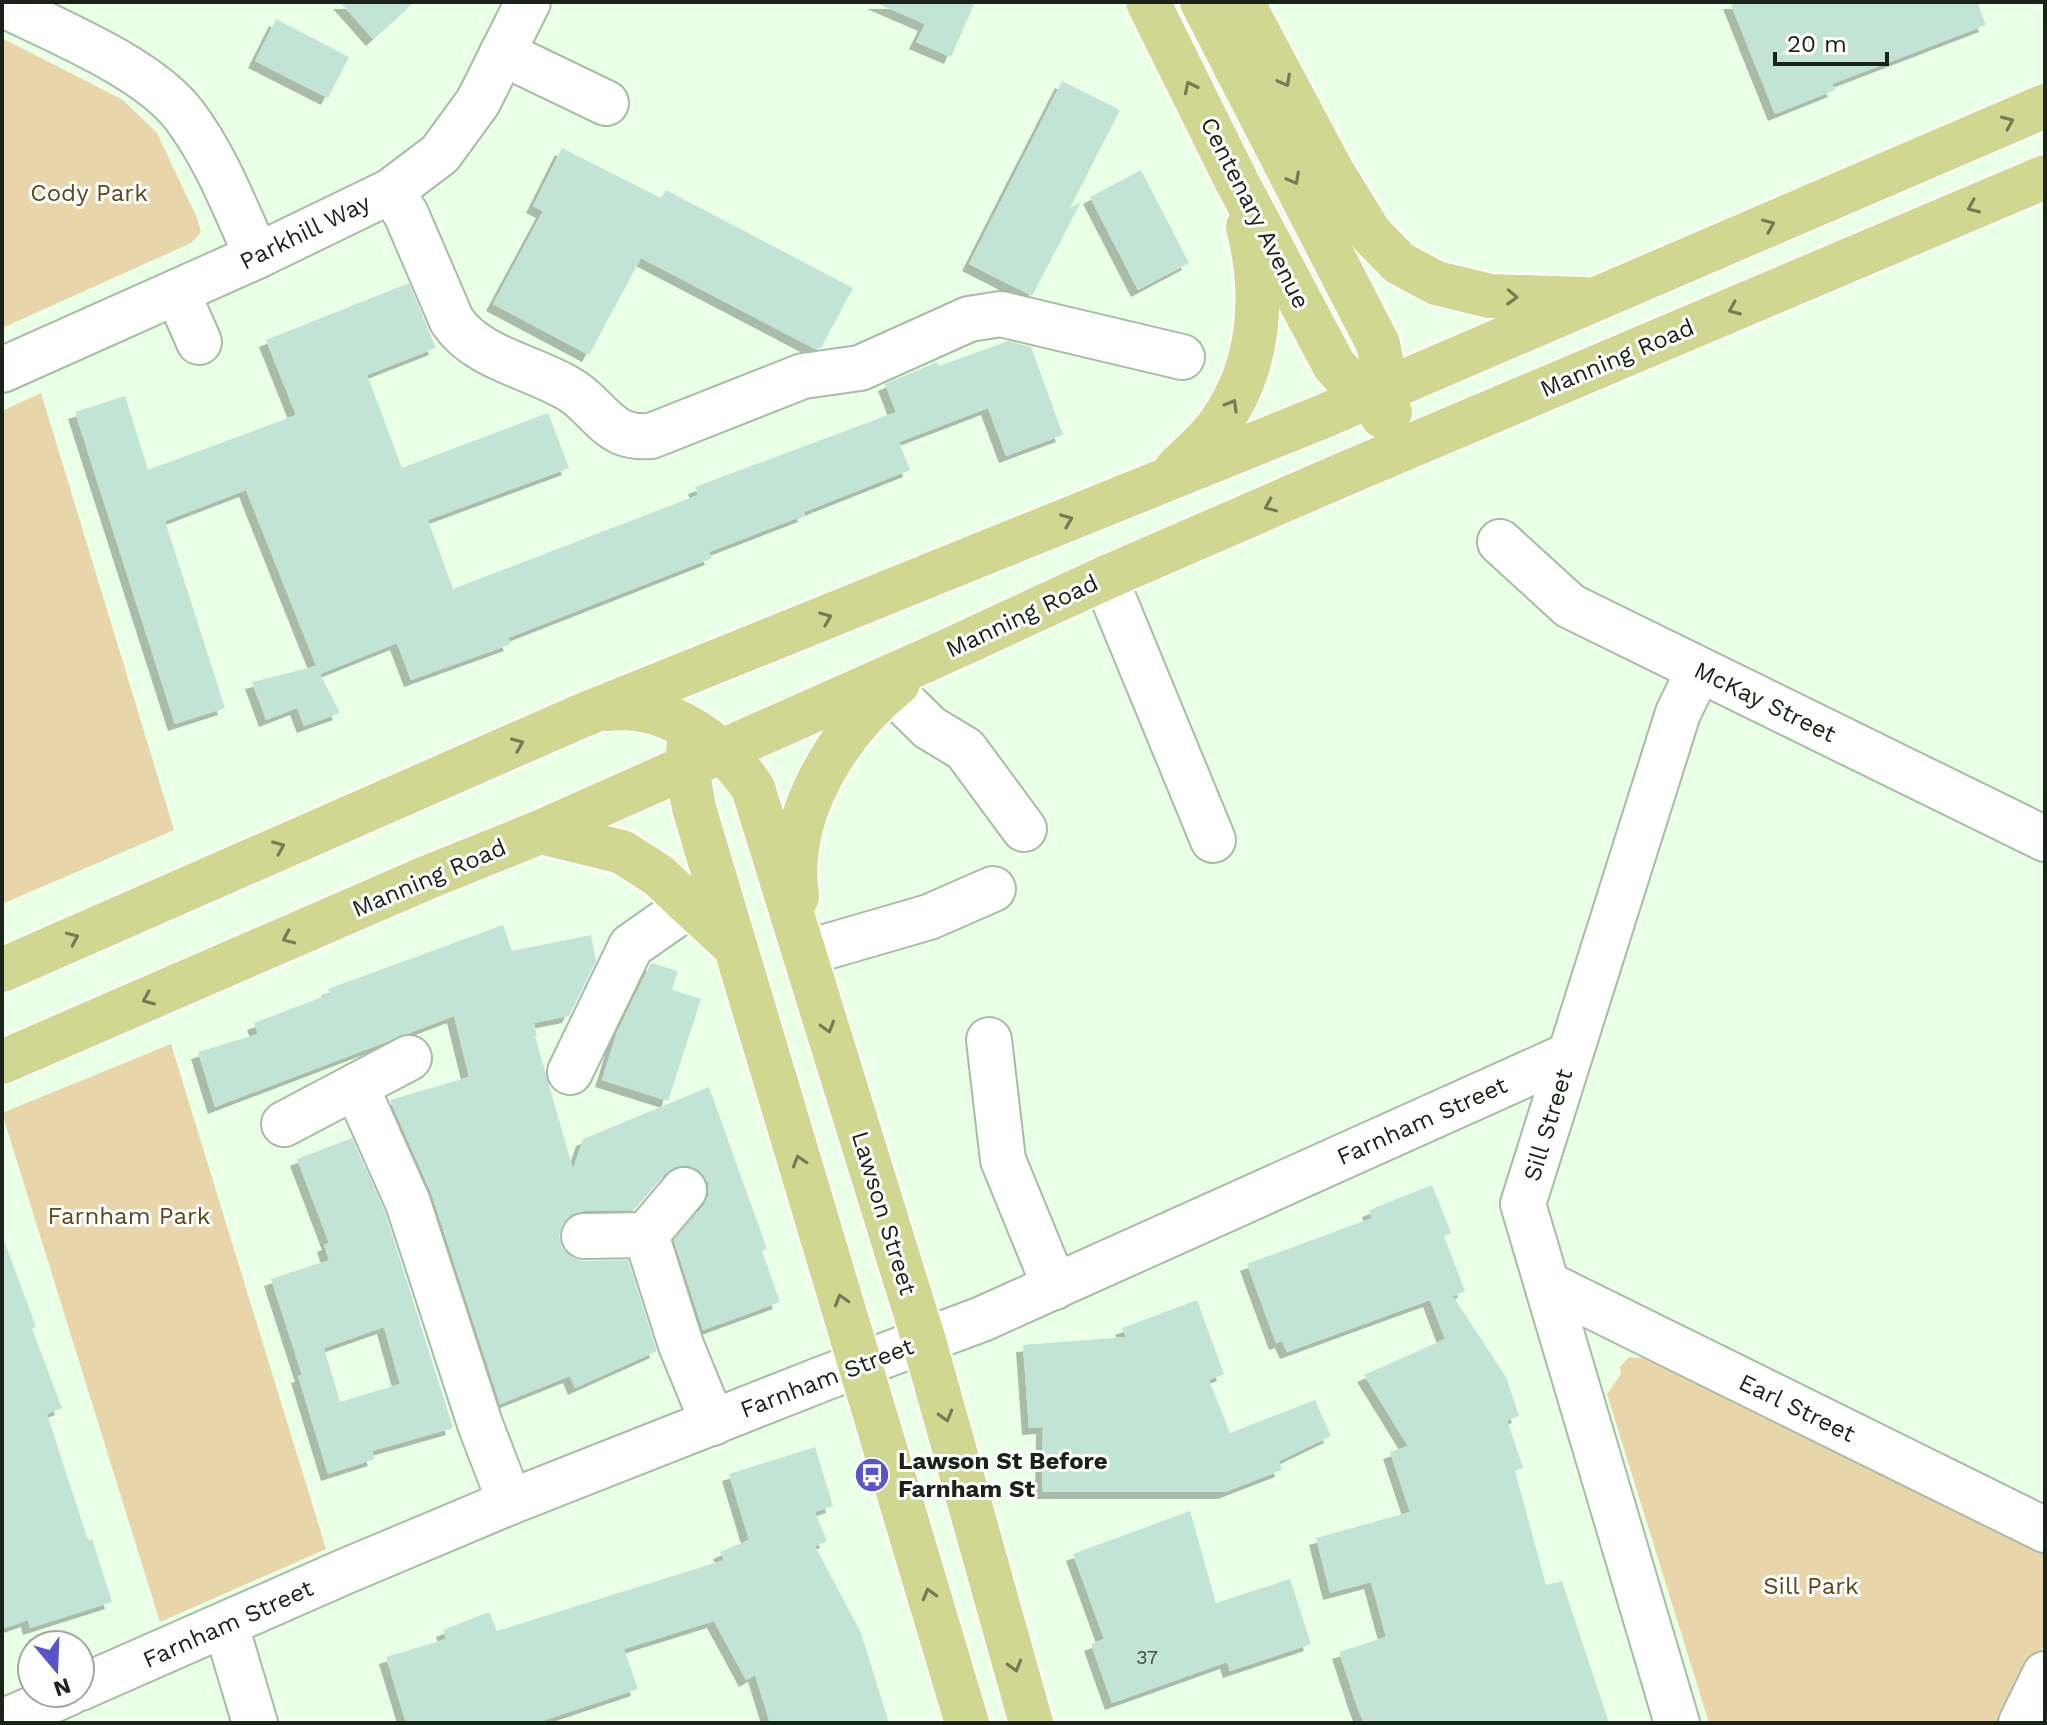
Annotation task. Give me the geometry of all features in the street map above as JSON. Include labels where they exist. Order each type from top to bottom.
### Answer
[{"type":"main road","name":"Centenary Avenue","points":[[1148,2],[1237,182],[1334,365],[1378,399],[1422,423],[1458,426]]},
{"type":"main road","name":"Centenary Avenue","points":[[1202,2],[1378,344],[1378,399]]},
{"type":"main road","points":[[1242,2],[1332,171],[1370,233],[1399,263],[1436,283],[1490,296],[1594,300]]},
{"type":"main road","points":[[2,970],[597,710],[1164,481],[1378,399],[1594,300],[2045,106]]},
{"type":"main road","name":"Manning Road","points":[[2,1062],[426,878],[540,832],[700,749],[936,656],[1105,578],[1342,475],[2045,177]]},
{"type":"main road","points":[[1164,481],[1219,426],[1236,399],[1250,362],[1260,307],[1256,257],[1237,182]]},
{"type":"main road","points":[[1342,475],[1367,449],[1382,416],[1378,399]]},
{"type":"main road","points":[[754,648],[717,673],[694,713],[700,749],[694,808],[967,1723]]},
{"type":"main road","points":[[805,953],[795,885],[805,815],[821,775],[842,742],[890,689],[936,656]]},
{"type":"main road","name":"Lawson Street","points":[[597,710],[620,707],[653,712],[753,788],[924,1341],[1031,1723]]},
{"type":"main road","points":[[540,832],[622,852],[658,875],[734,946]]},
{"type":"street","name":"Parkhill Way","points":[[2,370],[257,256],[391,191],[440,154],[478,102],[528,2]]},
{"type":"street","points":[[2,4],[141,75],[182,112],[209,152],[257,256]]},
{"type":"street","points":[[502,53],[606,103]]},
{"type":"street","points":[[391,191],[406,214],[460,333],[475,345],[568,388],[588,402],[607,422],[636,437],[651,436],[803,376],[860,368],[969,319],[1001,314],[1182,357]]},
{"type":"street","points":[[177,292],[199,342]]},
{"type":"street","name":"McKay Street","points":[[1500,542],[1570,606],[2045,839]]},
{"type":"street","points":[[1105,578],[1213,840]]},
{"type":"street","name":"Sill Street","points":[[1677,1723],[1523,1204],[1678,713],[1699,670]]},
{"type":"street","points":[[890,689],[930,728],[965,749],[1024,829]]},
{"type":"street","points":[[805,953],[929,917],[993,889]]},
{"type":"street","points":[[570,1072],[631,946],[691,904]]},
{"type":"street","points":[[989,1040],[1003,1160],[1055,1287]]},
{"type":"street","name":"Farnham Street","points":[[96,1681],[510,1502],[1055,1287],[1569,1055]]},
{"type":"street","points":[[284,1124],[409,1058]]},
{"type":"street","points":[[356,1086],[408,1203],[480,1424],[510,1502]]},
{"type":"street","points":[[584,1236],[646,1235],[684,1190]]},
{"type":"street","points":[[646,1235],[681,1345],[713,1423]]},
{"type":"street","name":"Earl Street","points":[[1549,1285],[2045,1530]]},
{"type":"street","points":[[226,1626],[255,1723]]},
{"type":"street","points":[[2021,1723],[2045,1674]]},
{"type":"street","points":[[2,1722],[32,1709]]},
{"type":"green space","name":"Cody Park","points":[[2,38],[123,100],[157,133],[201,232],[191,243],[2,328]]},
{"type":"green space","points":[[41,393],[174,830],[2,904],[2,411]]},
{"type":"green space","name":"Farnham Park","points":[[171,1044],[326,1549],[160,1622],[2,1113]]},
{"type":"green space","name":"Sill Park","points":[[1629,1357],[1651,1359],[2045,1549],[2045,1643],[2006,1723],[1709,1723],[1607,1394],[1621,1374],[1620,1367]]},
{"type":"building","points":[[340,2],[414,2],[373,39]]},
{"type":"building","points":[[874,2],[975,2],[951,57],[916,42],[925,24]]},
{"type":"building","points":[[1730,2],[1977,2],[1986,25],[1832,84],[1835,90],[1775,114]]},
{"type":"building","points":[[276,19],[349,57],[328,98],[255,61]]},
{"type":"building","points":[[1062,81],[1120,110],[1070,208],[1081,202],[1032,296],[969,264]]},
{"type":"building","points":[[562,148],[661,198],[666,190],[853,288],[821,348],[815,349],[641,258],[589,355],[493,304],[543,211],[533,206]]},
{"type":"building","points":[[1141,170],[1189,263],[1138,290],[1090,197]]},
{"type":"building","points":[[409,283],[436,348],[367,375],[402,468],[548,413],[569,468],[428,520],[453,589],[698,495],[695,487],[896,412],[885,384],[937,362],[939,366],[1008,341],[1031,347],[1063,435],[1006,456],[988,408],[899,442],[910,470],[709,552],[712,558],[508,638],[511,644],[411,680],[397,643],[320,674],[340,713],[304,726],[297,708],[266,720],[252,682],[317,668],[246,490],[165,521],[225,708],[175,724],[75,412],[125,396],[148,470],[296,415],[266,340]]},
{"type":"building","points":[[503,925],[512,951],[591,935],[596,961],[569,1016],[534,1023],[573,1169],[583,1139],[709,1087],[767,1249],[762,1251],[780,1302],[703,1330],[674,1241],[704,1205],[709,1194],[708,1182],[699,1170],[688,1165],[675,1167],[665,1174],[634,1210],[572,1214],[563,1223],[559,1236],[563,1249],[573,1258],[584,1261],[628,1260],[657,1351],[575,1388],[570,1376],[500,1404],[432,1195],[390,1100],[469,1077],[454,1016],[215,1107],[198,1052],[258,1034],[254,1023],[330,994],[328,989]]},
{"type":"building","points":[[651,963],[678,971],[672,990],[701,999],[668,1101],[602,1080],[617,1032]]},
{"type":"building","points":[[352,1138],[385,1212],[453,1428],[372,1451],[375,1459],[328,1474],[298,1376],[302,1375],[271,1279],[329,1260],[324,1245],[329,1243],[297,1159]],"holes":[[[384,1327],[400,1384],[340,1402],[324,1348]]]},
{"type":"building","points":[[1432,1185],[1451,1233],[1444,1236],[1465,1291],[1453,1296],[1506,1377],[1519,1416],[1507,1420],[1523,1468],[1515,1471],[1546,1585],[1562,1581],[1609,1723],[1364,1723],[1357,1707],[1339,1652],[1386,1637],[1371,1582],[1330,1593],[1316,1538],[1410,1512],[1390,1452],[1408,1446],[1364,1375],[1445,1339],[1430,1300],[1287,1352],[1282,1341],[1276,1343],[1247,1264],[1372,1218],[1369,1210]]},
{"type":"building","points":[[5,1243],[36,1327],[32,1329],[62,1408],[47,1414],[88,1540],[92,1539],[112,1602],[30,1628],[28,1620],[2,1629],[2,1244]]},
{"type":"building","points":[[1197,1300],[1224,1374],[1209,1380],[1230,1433],[1315,1400],[1331,1436],[1279,1461],[1282,1470],[1225,1492],[1042,1492],[1043,1427],[1029,1428],[1023,1345],[1126,1337],[1122,1328]]},
{"type":"building","points":[[815,1447],[833,1506],[815,1512],[827,1541],[815,1546],[861,1633],[889,1723],[770,1723],[755,1675],[746,1680],[714,1621],[624,1649],[638,1689],[536,1723],[406,1723],[386,1657],[446,1639],[443,1630],[489,1612],[497,1631],[724,1560],[720,1552],[749,1540],[729,1474]]},
{"type":"building","points":[[1190,1511],[1216,1603],[1290,1579],[1311,1644],[1230,1671],[1227,1662],[1112,1703],[1091,1644],[1104,1639],[1073,1554]]},
{"type":"place","name":"Lawson St Before Farnham St","points":[[872,1475]]}]
